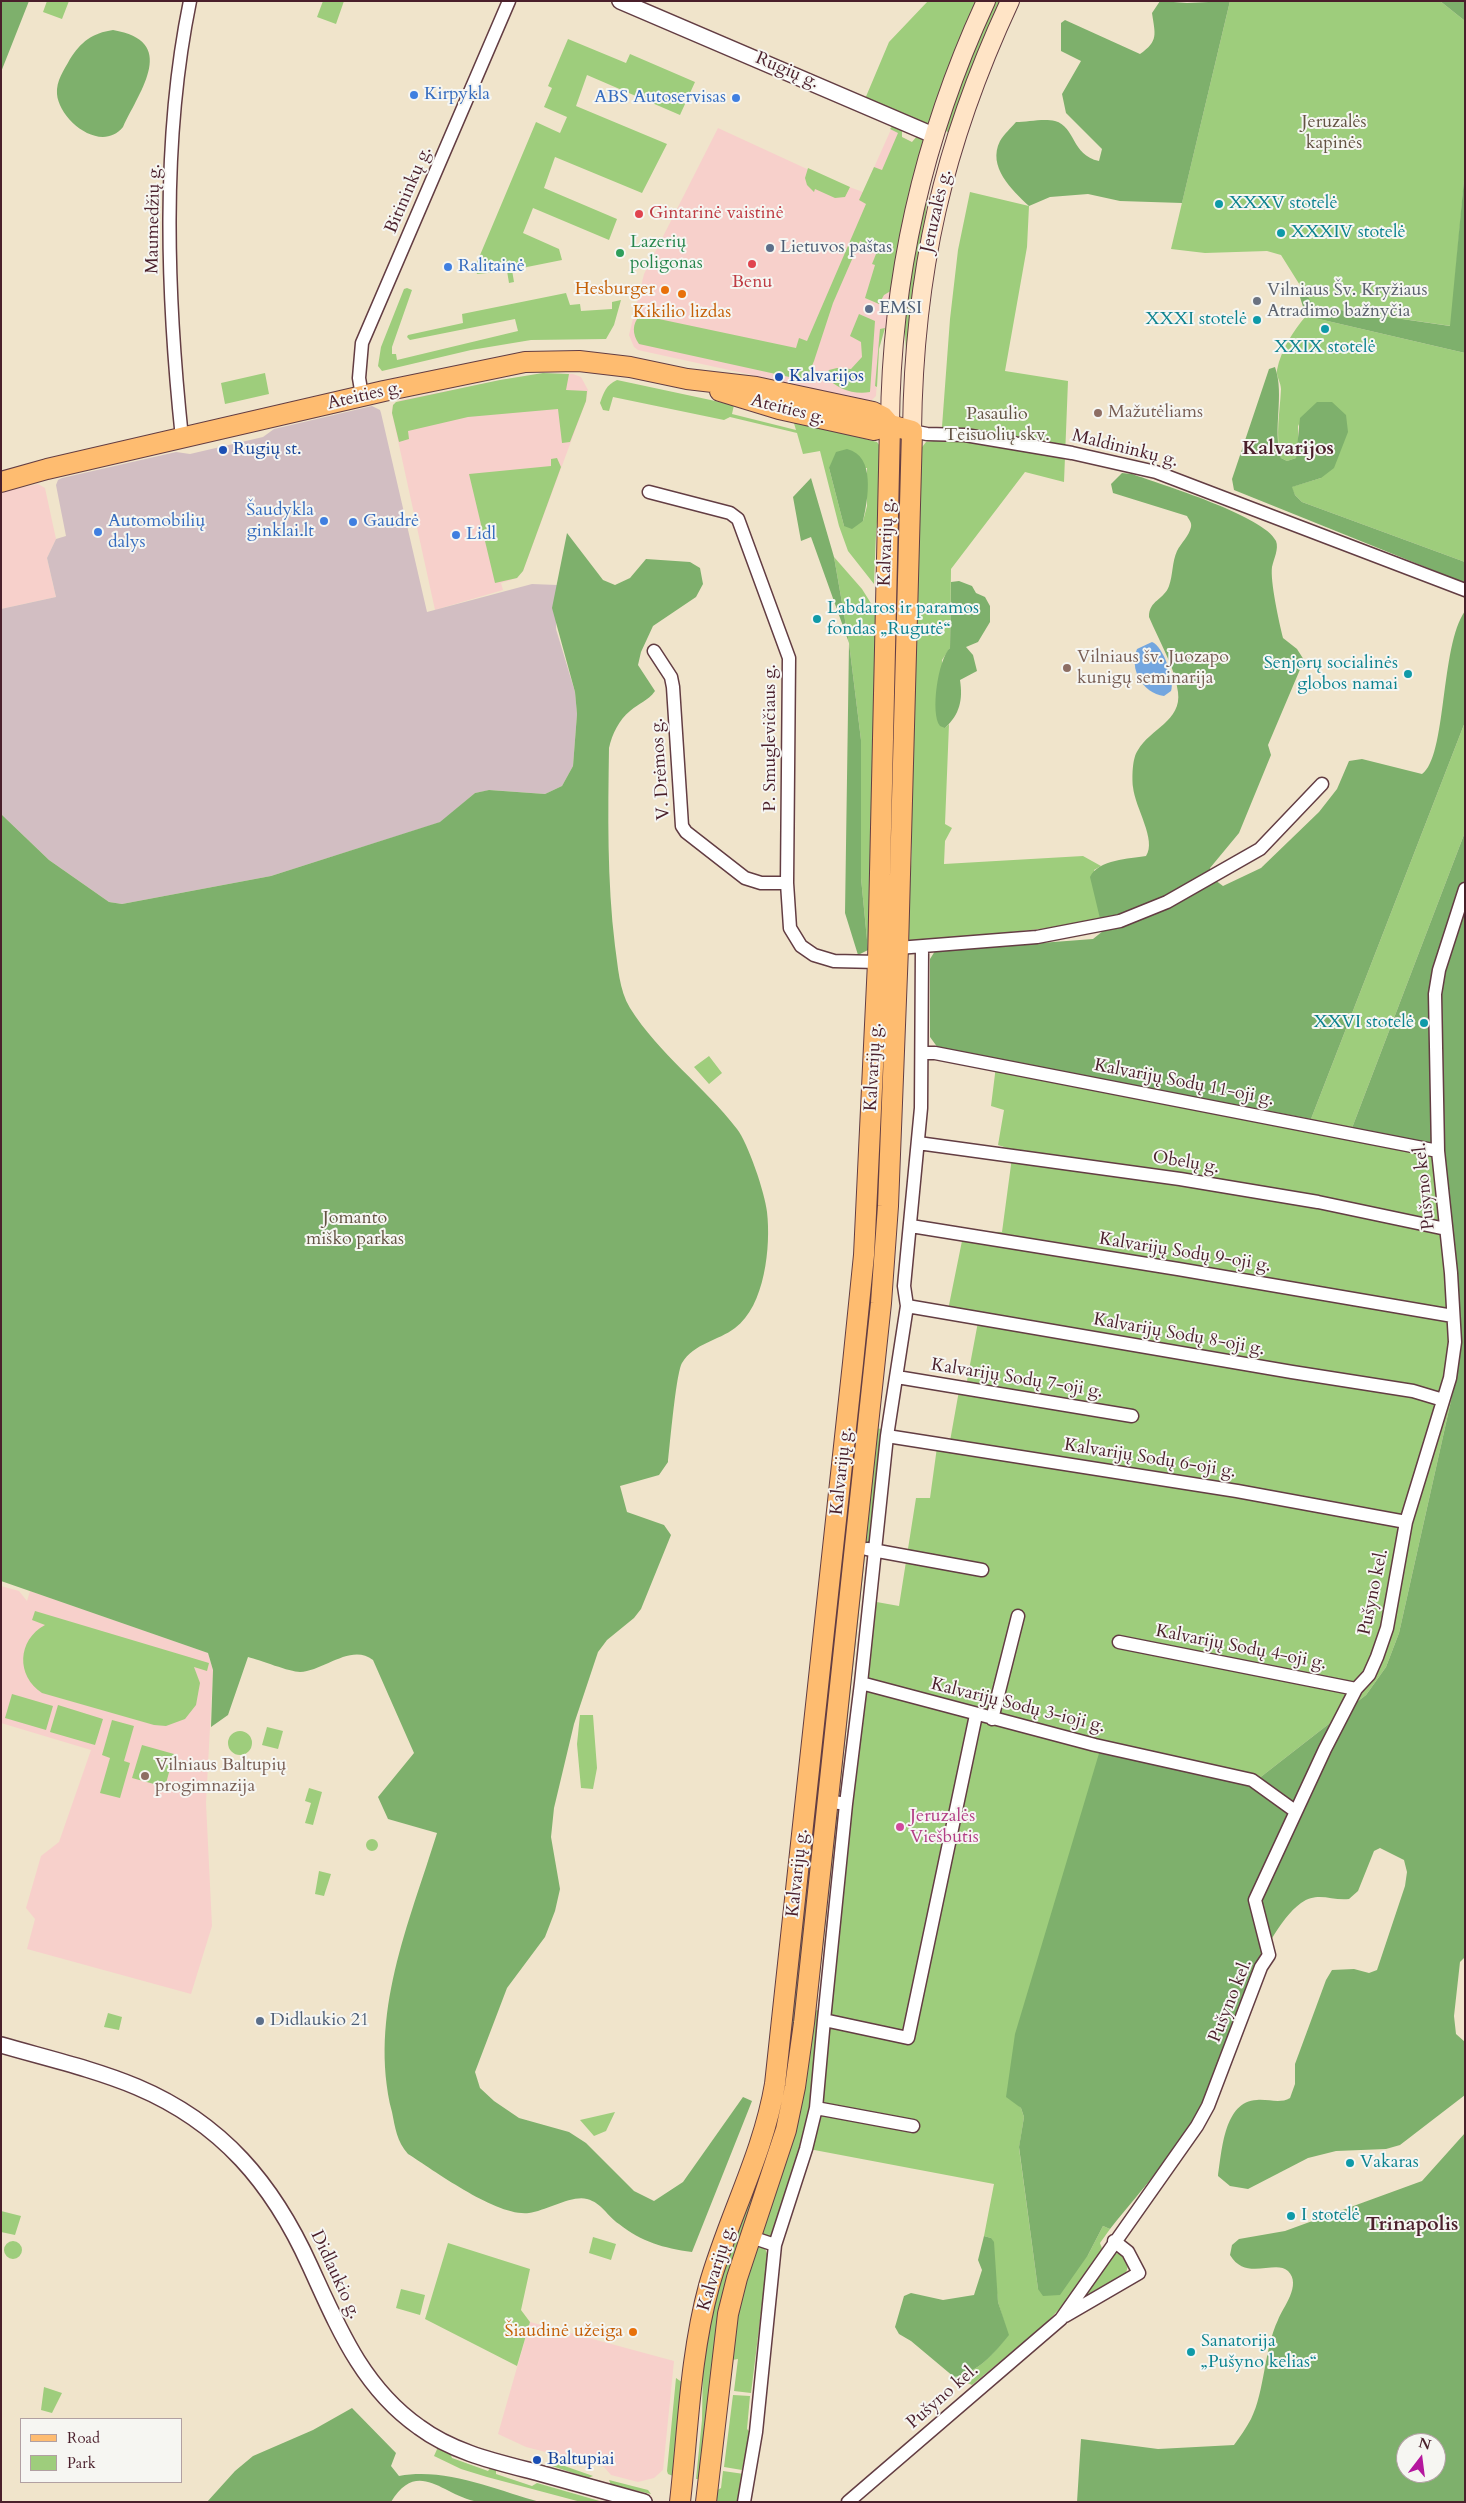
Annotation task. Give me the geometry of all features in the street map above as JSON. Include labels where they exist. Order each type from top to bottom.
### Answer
[{"type":"main road","name":"Jeruzalės g.","points":[[890,425],[896,314],[919,186],[933,134],[955,73],[986,1]]},
{"type":"main road","name":"Jeruzalės g.","points":[[912,431],[917,320],[935,211],[954,142],[990,47],[1010,1]]},
{"type":"main road","name":"Rugių g.","points":[[933,134],[954,142]]},
{"type":"main road","name":"Ateities g.","points":[[1,482],[47,469],[362,396],[525,362],[579,361],[630,367],[686,379],[743,399],[874,430],[890,425],[912,431]]},
{"type":"main road","name":"Kalvarijų g.","points":[[706,2502],[724,2333],[737,2278],[777,2162],[795,2087],[836,1803],[846,1629],[864,1549],[891,1148],[890,425]]},
{"type":"main road","name":"Kalvarijų g.","points":[[680,2502],[694,2372],[707,2296],[726,2236],[767,2124],[775,2084],[864,1256],[891,957],[912,431]]},
{"type":"main road","name":"Ateities g.","points":[[1,475],[47,469]]},
{"type":"main road","points":[[825,1627],[846,1629]]},
{"type":"main road","points":[[775,2084],[795,2087]]},
{"type":"street","name":"Maumedžių g.","points":[[182,438],[175,348],[170,205],[177,91],[190,1]]},
{"type":"street","name":"Bitininkų g.","points":[[362,396],[359,378],[362,343],[509,1]]},
{"type":"street","name":"Rugių g.","points":[[620,1],[933,134]]},
{"type":"street","name":"Maldininkų g.","points":[[912,431],[927,434],[964,435],[1112,460],[1156,472],[1465,590]]},
{"type":"street","name":"P. Smuglevičiaus g.","points":[[649,492],[730,513],[738,519],[787,650],[789,665],[788,919],[790,928],[801,946],[823,959],[845,962],[891,957],[922,947],[1037,937],[1120,921],[1167,902],[1260,849],[1322,784]]},
{"type":"street","name":"V. Drėmos g.","points":[[654,651],[668,672],[673,687],[682,826],[686,832],[745,878],[761,882],[787,883]]},
{"type":"street","name":"Pušyno kel.","points":[[1061,2319],[1114,2241],[1182,2150],[1208,2106],[1261,1967],[1269,1955],[1255,1900],[1356,1689],[1369,1675],[1387,1628],[1406,1522],[1443,1400],[1452,1364],[1455,1342],[1438,1151],[1436,994],[1439,970],[1465,889]]},
{"type":"street","points":[[744,2502],[756,2432],[775,2245],[806,2149],[816,2108],[824,2020],[836,1803],[861,1683],[864,1549],[888,1436],[907,1306],[904,1286],[918,1143],[923,1053],[922,947]]},
{"type":"street","name":"Kalvarijų Sodų 11-oji g.","points":[[923,1053],[935,1053],[1438,1151]]},
{"type":"street","name":"Obelų g.","points":[[918,1143],[1189,1181],[1318,1202],[1446,1229]]},
{"type":"street","name":"Kalvarijų Sodų 9-oji g.","points":[[911,1226],[1453,1316]]},
{"type":"street","name":"Kalvarijų Sodų 8-oji g.","points":[[907,1306],[1413,1391],[1443,1400]]},
{"type":"street","name":"Kalvarijų Sodų 7-oji g.","points":[[897,1377],[1132,1416]]},
{"type":"street","name":"Kalvarijų Sodų 6-oji g.","points":[[888,1436],[1274,1497],[1406,1522]]},
{"type":"street","points":[[864,1549],[982,1570]]},
{"type":"street","points":[[992,1718],[1018,1616]]},
{"type":"street","name":"Kalvarijų Sodų 4-oji g.","points":[[1119,1642],[1356,1689]]},
{"type":"street","name":"Kalvarijų Sodų 3-ioji g.","points":[[861,1683],[976,1715],[1252,1780],[1296,1811]]},
{"type":"street","points":[[824,2020],[908,2038],[976,1715]]},
{"type":"street","name":"Didlaukio g.","points":[[1,2045],[137,2087],[166,2101],[197,2120],[233,2149],[264,2184],[290,2224],[334,2319],[363,2372],[392,2405],[419,2428],[452,2446],[482,2458],[644,2502]]},
{"type":"street","points":[[816,2108],[913,2126]]},
{"type":"street","points":[[751,2237],[775,2245]]},
{"type":"street","name":"Pušyno kel.","points":[[848,2502],[1061,2319],[1139,2273],[1128,2252],[1114,2241]]},
{"type":"shaded area","points":[[893,125],[902,131],[902,137],[912,142],[917,136],[892,300],[879,349],[876,396],[872,400],[865,403],[802,386],[638,350],[634,347],[629,335],[644,274],[718,128],[833,181],[863,192]]},
{"type":"shaded area","points":[[543,373],[573,374],[581,377],[588,390],[586,401],[523,571],[517,578],[501,583],[503,590],[435,610],[392,413],[393,405],[401,400]]},
{"type":"shaded area","points":[[372,406],[380,410],[381,413],[427,612],[532,584],[557,585],[556,629],[575,692],[577,714],[573,766],[562,786],[545,794],[490,790],[475,793],[441,822],[271,876],[122,904],[109,902],[49,860],[1,814],[1,609],[56,597],[47,558],[56,539],[66,536],[56,485],[58,480],[176,452],[190,454],[263,437],[274,429]]},
{"type":"shaded area","points":[[38,484],[45,488],[56,539],[47,558],[56,597],[1,609],[1,492]]},
{"type":"shaded area","name":"Vilniaus Baltupių progimnazija","points":[[1,1586],[19,1591],[27,1601],[30,1591],[208,1653],[213,1670],[206,1803],[212,1926],[191,1994],[27,1949],[35,1919],[26,1908],[41,1856],[59,1842],[91,1750],[1,1723]]},
{"type":"shaded area","points":[[530,2322],[674,2361],[663,2470],[654,2478],[638,2482],[611,2475],[604,2467],[526,2447],[498,2434]]},
{"type":"green space","points":[[1,1],[29,1],[1,72]]},
{"type":"green space","points":[[47,1],[69,1],[62,19],[43,12]]},
{"type":"green space","points":[[323,1],[344,1],[336,24],[317,17]]},
{"type":"green space","points":[[928,1],[980,1],[931,121],[926,124],[865,99],[889,42]]},
{"type":"green space","points":[[994,1],[1003,1],[951,131],[947,132],[943,126]]},
{"type":"green space","points":[[1160,1],[1187,3],[1230,1],[1182,203],[1120,201],[1088,194],[1050,197],[1029,206],[1015,193],[1003,177],[997,160],[1000,141],[1016,122],[1055,121],[1067,129],[1078,147],[1090,158],[1099,161],[1102,149],[1066,113],[1062,94],[1081,61],[1061,51],[1061,23],[1065,20],[1140,54],[1153,41],[1155,32],[1152,13]]},
{"type":"green space","name":"Jeruzalės kapinės","points":[[1230,1],[1440,1],[1465,21],[1465,169],[1451,326],[1313,306],[1281,255],[1267,251],[1205,253],[1171,249]]},
{"type":"green space","points":[[1440,1],[1465,1],[1465,21]]},
{"type":"green space","points":[[113,30],[133,36],[145,44],[149,56],[149,68],[145,83],[123,127],[114,134],[104,137],[93,135],[73,123],[65,114],[60,104],[57,89],[63,71],[78,48],[93,36]]},
{"type":"green space","points":[[568,39],[626,63],[630,54],[695,82],[680,115],[587,75],[576,106],[667,144],[642,193],[555,157],[544,188],[617,219],[609,240],[533,208],[523,233],[559,249],[562,260],[512,270],[514,282],[509,283],[507,271],[477,274],[475,267],[536,122],[560,133],[567,117],[544,107],[552,88],[548,86]]},
{"type":"green space","points":[[893,125],[902,127],[902,137],[912,142],[918,135],[924,137],[925,141],[894,289],[884,295],[879,304],[865,298],[875,265],[872,264],[878,249],[860,241],[833,303],[807,378],[803,380],[639,344],[635,337],[634,329],[635,322],[640,315],[796,348],[799,338],[807,341],[866,204],[859,200],[874,167],[882,170],[898,133],[890,129]]},
{"type":"green space","points":[[808,168],[850,187],[845,197],[835,198],[815,189],[814,192],[807,185],[805,178]]},
{"type":"green space","points":[[1465,169],[1465,353],[1306,316],[1298,291],[1305,291],[1313,306],[1450,326]]},
{"type":"green space","points":[[929,183],[907,399],[904,399],[906,352],[904,316],[909,266]]},
{"type":"green space","name":"Pasaulio Teisuolių skv.","points":[[970,192],[1029,206],[1027,247],[1005,371],[1068,381],[1064,482],[1025,472],[951,569],[950,648],[942,660],[945,728],[949,724],[945,824],[952,828],[945,841],[944,864],[1083,856],[1101,866],[1094,870],[1103,931],[1098,923],[914,942],[903,938],[912,851],[907,799],[919,451],[926,442],[941,440],[950,319],[958,250]]},
{"type":"green space","points":[[404,289],[412,290],[392,347],[392,354],[396,354],[397,360],[518,331],[515,319],[410,340],[407,337],[408,335],[463,323],[462,314],[566,293],[570,305],[580,304],[581,311],[612,309],[612,302],[621,300],[614,325],[606,339],[531,340],[471,350],[382,371],[378,366],[381,347]]},
{"type":"green space","points":[[859,314],[875,321],[870,392],[864,393],[840,388],[826,376],[829,370],[837,368],[851,369],[862,357],[861,342],[850,336]]},
{"type":"green space","points":[[1306,316],[1465,353],[1465,562],[1302,502],[1295,495],[1291,487],[1321,478],[1298,424],[1296,458],[1287,461],[1281,458],[1278,432],[1281,389],[1277,370],[1281,355],[1288,341]]},
{"type":"green space","points":[[885,328],[879,349],[877,387],[875,386],[880,329]]},
{"type":"green space","points":[[1275,367],[1279,389],[1278,435],[1281,458],[1287,461],[1296,458],[1300,418],[1317,402],[1332,402],[1346,415],[1348,432],[1334,468],[1321,478],[1292,487],[1295,495],[1302,502],[1465,562],[1465,583],[1234,490],[1232,479],[1269,369]]},
{"type":"green space","points":[[265,373],[269,394],[225,404],[221,383]]},
{"type":"green space","points":[[543,373],[569,374],[566,390],[587,391],[586,401],[570,442],[562,443],[558,409],[468,417],[408,431],[409,439],[399,442],[392,413],[393,405],[396,402]]},
{"type":"green space","points":[[617,380],[734,405],[732,414],[796,430],[793,420],[877,442],[881,449],[884,469],[877,522],[874,584],[848,551],[839,526],[820,451],[803,454],[797,433],[730,417],[724,420],[613,397],[609,411],[603,410],[600,403],[601,399],[610,384]],"holes":[[[829,468],[867,468],[867,506],[863,521],[844,526]]]},
{"type":"green space","points":[[847,449],[856,453],[862,460],[868,479],[867,501],[863,521],[852,529],[844,526],[829,468],[836,452]]},
{"type":"green space","points":[[557,458],[561,467],[523,571],[517,578],[495,583],[469,474],[551,466],[551,459]]},
{"type":"green space","points":[[1122,473],[1132,474],[1165,485],[1233,511],[1268,531],[1277,544],[1272,567],[1272,582],[1281,631],[1283,638],[1297,649],[1304,660],[1268,745],[1271,755],[1239,833],[1210,868],[1211,877],[1223,886],[1261,868],[1319,812],[1337,789],[1349,761],[1362,759],[1422,774],[1430,764],[1436,746],[1451,649],[1457,627],[1465,611],[1465,722],[1311,1119],[938,1048],[930,1037],[930,959],[935,951],[1093,939],[1103,931],[1090,877],[1094,871],[1107,863],[1146,856],[1149,849],[1147,833],[1133,787],[1134,763],[1136,754],[1143,743],[1170,718],[1175,710],[1178,702],[1178,692],[1170,664],[1149,617],[1151,607],[1167,591],[1175,555],[1189,533],[1191,522],[1187,516],[1113,493],[1111,484]]},
{"type":"green space","points":[[811,478],[834,557],[849,643],[811,537],[801,541],[793,497]]},
{"type":"green space","name":"Jomanto miško parkas","points":[[567,533],[603,580],[615,585],[630,578],[646,559],[690,562],[700,568],[703,584],[696,597],[653,626],[641,652],[638,665],[655,691],[633,708],[619,723],[609,748],[608,798],[612,921],[623,994],[630,1008],[654,1040],[724,1113],[737,1129],[746,1145],[766,1204],[768,1226],[767,1258],[759,1291],[745,1318],[735,1328],[693,1351],[682,1363],[675,1394],[668,1462],[659,1475],[620,1486],[627,1512],[664,1525],[671,1535],[641,1609],[634,1618],[607,1640],[598,1652],[574,1724],[554,1808],[551,1837],[560,1889],[555,1911],[545,1937],[507,1988],[475,2072],[480,2088],[494,2101],[519,2118],[569,2132],[586,2143],[634,2191],[654,2201],[683,2182],[743,2097],[752,2101],[692,2252],[662,2246],[645,2240],[615,2221],[597,2203],[587,2199],[574,2199],[529,2213],[500,2208],[484,2201],[408,2154],[401,2144],[394,2123],[386,2076],[385,2040],[388,2005],[404,1936],[437,1833],[388,1819],[378,1797],[414,1753],[373,1660],[365,1656],[347,1656],[300,1672],[248,1657],[228,1715],[211,1727],[213,1670],[208,1653],[1,1581],[1,814],[49,860],[109,902],[122,904],[271,876],[440,822],[475,793],[489,790],[545,794],[562,786],[573,766],[577,714],[575,692],[552,608]]},
{"type":"green space","points":[[834,557],[862,589],[877,613],[868,950],[861,878],[861,740],[849,643]]},
{"type":"green space","points":[[959,581],[972,586],[976,593],[985,597],[990,606],[990,622],[978,642],[966,647],[973,655],[977,671],[960,680],[961,700],[957,712],[945,728],[940,726],[937,720],[937,687],[942,663],[950,648],[951,582]]},
{"type":"green space","points":[[849,643],[861,740],[861,878],[868,950],[858,955],[845,913]]},
{"type":"green space","points":[[1465,722],[1465,832],[1352,1128],[1440,1145],[1457,1302],[1457,1374],[1399,1633],[1386,1667],[1366,1695],[1253,1783],[1015,2102],[1021,2108],[1024,2117],[1019,2148],[1038,2289],[1088,2255],[1103,2226],[1110,2229],[1100,2243],[1103,2251],[1067,2301],[1044,2325],[972,2385],[954,2377],[978,2367],[997,2349],[1008,2335],[998,2302],[991,2238],[984,2236],[994,2184],[809,2149],[871,1601],[899,1606],[916,1498],[930,1498],[938,1440],[950,1441],[960,1385],[966,1386],[978,1322],[947,1315],[964,1231],[1002,1232],[1013,1150],[998,1145],[1004,1110],[991,1106],[997,1058],[1311,1119]]},
{"type":"green space","points":[[1465,832],[1465,1957],[1460,1962],[1454,2016],[1456,2034],[1465,2042],[1465,2095],[1400,2145],[1386,2149],[1336,2151],[1308,2158],[1248,2189],[1230,2186],[1218,2176],[1223,2141],[1231,2118],[1238,2109],[1246,2103],[1257,2100],[1278,2101],[1290,2098],[1295,2084],[1295,2064],[1326,1980],[1332,1970],[1354,1969],[1369,1973],[1377,1970],[1405,1886],[1407,1872],[1404,1860],[1380,1848],[1374,1851],[1358,1891],[1349,1899],[1319,1897],[1307,1899],[1285,1918],[1257,1967],[1212,2081],[1193,2120],[1159,2168],[1110,2229],[1103,2226],[1088,2255],[1060,2295],[1043,2296],[1038,2289],[1019,2147],[1024,2117],[1021,2108],[1006,2097],[1015,2034],[1100,1750],[1253,1783],[1366,1695],[1386,1667],[1399,1633],[1457,1374],[1457,1302],[1440,1145],[1352,1128]]},
{"type":"green space","points":[[709,1056],[722,1073],[709,1084],[694,1067]]},
{"type":"green space","points":[[886,1399],[872,1543],[868,1546],[861,1543],[873,1428],[883,1429]]},
{"type":"green space","points":[[852,1426],[861,1427],[837,1624],[833,1623]]},
{"type":"green space","points":[[865,1556],[839,1799],[837,1798],[862,1557]]},
{"type":"green space","points":[[35,1611],[209,1663],[207,1671],[194,1667],[200,1683],[196,1705],[185,1719],[166,1726],[154,1725],[42,1693],[28,1677],[24,1668],[23,1658],[29,1640],[45,1625],[32,1620]]},
{"type":"green space","points":[[12,1694],[53,1706],[46,1730],[5,1718]]},
{"type":"green space","points":[[58,1705],[103,1719],[95,1745],[50,1732]]},
{"type":"green space","points":[[580,1715],[593,1715],[597,1768],[593,1789],[581,1788],[577,1744]]},
{"type":"green space","points":[[112,1720],[134,1726],[124,1761],[130,1763],[120,1798],[100,1793],[110,1758],[102,1755]]},
{"type":"green space","points":[[824,1720],[825,1768],[788,2072],[785,2071]]},
{"type":"green space","points":[[267,1727],[283,1731],[278,1749],[262,1745]]},
{"type":"green space","points":[[240,1731],[245,1732],[251,1738],[251,1748],[245,1754],[240,1755],[235,1754],[229,1748],[228,1743],[229,1738],[235,1732]]},
{"type":"green space","points":[[142,1745],[174,1754],[165,1787],[132,1778]]},
{"type":"green space","points":[[309,1788],[322,1792],[313,1825],[305,1823],[311,1803],[305,1801]]},
{"type":"green space","points":[[835,1811],[838,1812],[816,2010],[820,2011],[811,2116],[772,2236],[763,2237],[759,2231]]},
{"type":"green space","points":[[372,1839],[378,1845],[372,1851],[366,1845]]},
{"type":"green space","points":[[319,1871],[331,1874],[324,1896],[315,1894]]},
{"type":"green space","points":[[108,2013],[122,2017],[119,2030],[104,2027]]},
{"type":"green space","points":[[780,2101],[782,2102],[772,2139],[768,2167],[701,2479],[696,2479],[702,2420],[703,2361],[713,2302]]},
{"type":"green space","points":[[615,2112],[606,2131],[594,2136],[580,2120]]},
{"type":"green space","points":[[1465,2133],[1465,2502],[1077,2502],[1081,2439],[1158,2449],[1234,2445],[1256,2408],[1273,2331],[1290,2296],[1293,2283],[1288,2271],[1282,2268],[1252,2269],[1237,2263],[1230,2255],[1232,2245],[1239,2239],[1285,2231],[1422,2181]]},
{"type":"green space","points":[[1,2211],[21,2216],[15,2235],[1,2232]]},
{"type":"green space","points":[[984,2236],[991,2238],[994,2242],[998,2302],[1009,2335],[991,2356],[978,2367],[954,2377],[911,2341],[899,2334],[895,2327],[904,2296],[911,2293],[943,2300],[974,2295],[982,2270],[978,2260]]},
{"type":"green space","points":[[593,2237],[616,2244],[611,2260],[589,2253]]},
{"type":"green space","points":[[13,2241],[19,2244],[22,2250],[19,2256],[13,2259],[7,2256],[4,2250],[7,2244]]},
{"type":"green space","points":[[448,2243],[530,2269],[521,2310],[530,2322],[517,2366],[425,2319]]},
{"type":"green space","points":[[764,2246],[768,2256],[751,2393],[734,2391],[738,2359],[732,2360],[737,2308],[753,2249]]},
{"type":"green space","points":[[1114,2253],[1125,2254],[1129,2262],[1126,2273],[1083,2297]]},
{"type":"green space","points":[[401,2289],[425,2295],[420,2315],[396,2308]]},
{"type":"green space","points":[[676,2378],[683,2383],[673,2476],[668,2474],[667,2471]]},
{"type":"green space","points":[[44,2387],[62,2393],[52,2413],[41,2410]]},
{"type":"green space","points":[[733,2395],[750,2396],[747,2429],[750,2432],[742,2470],[724,2467]]},
{"type":"green space","points":[[352,2408],[396,2453],[391,2466],[399,2476],[417,2474],[453,2477],[540,2502],[474,2501],[430,2482],[420,2481],[410,2483],[401,2489],[391,2502],[207,2502],[235,2471],[253,2456],[313,2430]]},
{"type":"green space","points":[[438,2447],[450,2453],[452,2458],[488,2471],[491,2467],[496,2469],[496,2474],[532,2486],[537,2483],[603,2502],[581,2502],[461,2469],[434,2456]]},
{"type":"green space","points":[[556,2463],[593,2476],[588,2478],[552,2466]]},
{"type":"green space","points":[[723,2471],[744,2474],[739,2502],[713,2502],[714,2492],[721,2488]]},
{"type":"green space","points":[[609,2480],[648,2490],[651,2494],[611,2485]]},
{"type":"water","points":[[1152,642],[1164,656],[1170,672],[1171,691],[1164,696],[1149,690],[1139,679],[1136,672],[1135,657],[1137,649]]},
{"type":"place","name":"Kirpykla","points":[[414,95]]},
{"type":"place","name":"ABS Autoservisas","points":[[736,98]]},
{"type":"place","name":"XXXV stotelė","points":[[1219,204]]},
{"type":"place","name":"Gintarinė vaistinė","points":[[639,214]]},
{"type":"place","name":"XXXIV stotelė","points":[[1281,233]]},
{"type":"place","name":"Lietuvos paštas","points":[[770,248]]},
{"type":"place","name":"Lazerių poligonas","points":[[620,253]]},
{"type":"place","name":"Benu","points":[[752,264]]},
{"type":"place","name":"Ralitainė","points":[[448,267]]},
{"type":"place","name":"Hesburger","points":[[665,290]]},
{"type":"place","name":"Kikilio lizdas","points":[[682,294]]},
{"type":"place","name":"Vilniaus Šv. Kryžiaus Atradimo bažnyčia","points":[[1257,301]]},
{"type":"place","name":"EMSI","points":[[869,309]]},
{"type":"place","name":"XXXI stotelė","points":[[1257,320]]},
{"type":"place","name":"XXIX stotelė","points":[[1325,329]]},
{"type":"place","name":"Kalvarijos","points":[[779,377]]},
{"type":"place","name":"Mažutėliams","points":[[1098,413]]},
{"type":"place","name":"Rugių st.","points":[[223,450]]},
{"type":"place","name":"Šaudykla ginklai.lt","points":[[324,521]]},
{"type":"place","name":"Gaudrė","points":[[353,522]]},
{"type":"place","name":"Automobilių dalys","points":[[98,532]]},
{"type":"place","name":"Lidl","points":[[456,535]]},
{"type":"place","name":"Labdaros ir paramos fondas „Rugutė“","points":[[817,619]]},
{"type":"place","name":"Vilniaus šv. Juozapo kunigų seminarija","points":[[1067,668]]},
{"type":"place","name":"Senjorų socialinės globos namai","points":[[1408,674]]},
{"type":"place","name":"XXVI stotelė","points":[[1424,1023]]},
{"type":"place","name":"Vilniaus Baltupių progimnazija","points":[[145,1776]]},
{"type":"place","name":"Jeruzalės Viešbutis","points":[[900,1827]]},
{"type":"place","name":"Didlaukio 21","points":[[260,2021]]},
{"type":"place","name":"Vakaras","points":[[1350,2163]]},
{"type":"place","name":"I stotelė","points":[[1291,2216]]},
{"type":"place","name":"Šiaudinė užeiga","points":[[633,2332]]},
{"type":"place","name":"Sanatorija „Pušyno kelias“","points":[[1191,2352]]},
{"type":"place","name":"Baltupiai","points":[[537,2460]]},
{"type":"district","name":"Kalvarijos","points":[[1288,449]]},
{"type":"district","name":"Trinapolis","points":[[1412,2225]]}]
